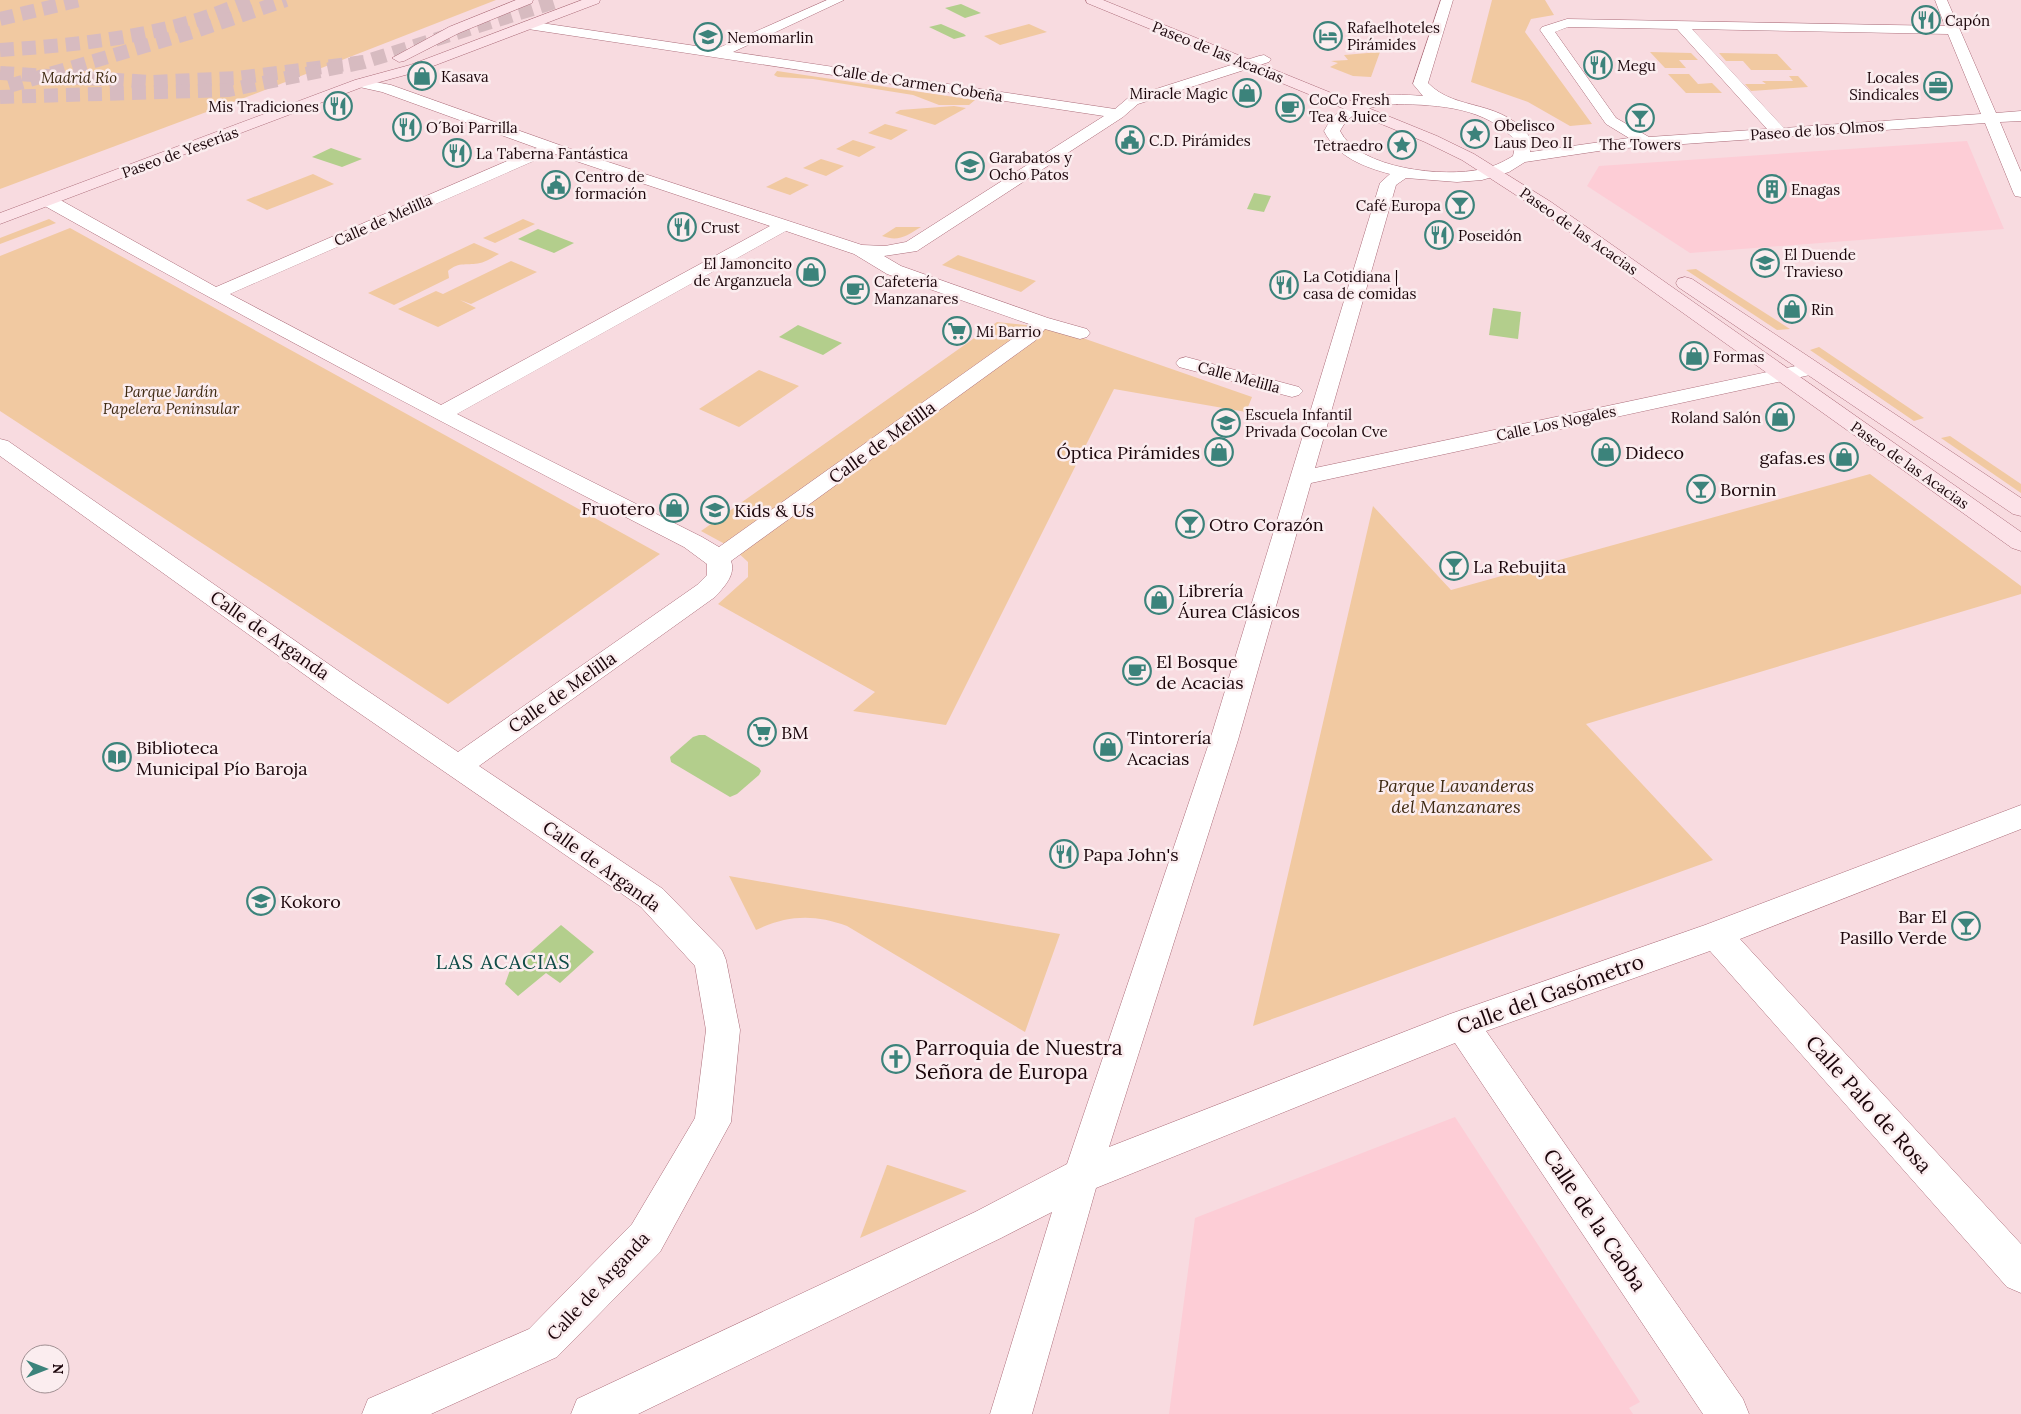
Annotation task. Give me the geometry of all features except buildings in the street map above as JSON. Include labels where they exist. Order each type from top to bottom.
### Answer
[{"type":"main road","name":"Paseo de Yeserías","points":[[360,83],[379,70],[454,30],[528,0]]},
{"type":"main road","name":"Paseo de Yeserías","points":[[0,219],[360,83],[416,68],[594,0]]},
{"type":"main road","name":"Paseo de las Acacias","points":[[1092,0],[1355,107],[1461,153],[1509,165],[1781,374],[2021,543]]},
{"type":"main road","name":"Paseo de las Acacias","points":[[1118,0],[1452,135],[1509,165],[2021,509]]},
{"type":"street","points":[[719,53],[838,0]]},
{"type":"street","points":[[1445,102],[1430,94],[1420,84],[1448,0]]},
{"type":"street","points":[[1941,0],[2021,192]]},
{"type":"street","points":[[1647,142],[1612,121],[1548,30],[1567,23],[1953,30]]},
{"type":"street","name":"Calle de Carmen Cobeña","points":[[528,25],[1118,114]]},
{"type":"street","points":[[1681,25],[1779,132]]},
{"type":"street","points":[[860,250],[885,251],[911,247],[1118,114],[1133,101],[1264,59]]},
{"type":"street","points":[[360,83],[386,88],[552,147],[860,250],[894,270],[1041,322],[1080,333]]},
{"type":"street","points":[[1355,107],[1372,102],[1397,99],[1445,102]]},
{"type":"street","name":"Paseo de los Olmos","points":[[1445,102],[1486,112],[1516,129],[1547,136],[1612,144]]},
{"type":"street","name":"Paseo de los Olmos","points":[[1355,107],[1337,118],[1332,131],[1341,146],[1362,160],[1403,173],[1459,177],[1612,144],[2021,116]]},
{"type":"street","points":[[1509,165],[1524,140],[1516,129]]},
{"type":"street","name":"Calle de Melilla","points":[[215,294],[552,147]]},
{"type":"street","points":[[1011,1414],[1081,1176],[1218,759],[1388,183],[1403,173]]},
{"type":"street","points":[[49,201],[215,294],[441,414],[693,542],[718,558]]},
{"type":"street","points":[[441,414],[785,226]]},
{"type":"street","name":"Calle de Melilla","points":[[460,765],[706,590],[720,576],[722,569],[718,558],[750,538],[1029,336],[1041,322]]},
{"type":"street","name":"Calle Melilla","points":[[1186,363],[1292,391]]},
{"type":"street","name":"Calle Los Nogales","points":[[1302,478],[1810,369]]},
{"type":"street","name":"Calle de Arganda","points":[[0,446],[343,688],[460,765],[652,898],[710,960],[723,1030],[714,1122],[646,1238],[543,1344],[383,1414]]},
{"type":"street","name":"Calle del Gasómetro","points":[[1081,1176],[1462,1025],[1716,935],[2016,824]]},
{"type":"street","name":"Calle Palo de Rosa","points":[[1716,935],[2021,1273]]},
{"type":"street","name":"Calle de la Caoba","points":[[1462,1025],[1728,1414]]},
{"type":"street","points":[[592,1414],[988,1225],[1081,1176]]},
{"type":"shaded area","points":[[961,4],[981,13],[965,18],[945,8]]},
{"type":"shaded area","points":[[941,24],[966,36],[954,39],[929,27]]},
{"type":"shaded area","points":[[1967,141],[2004,229],[1690,253],[1587,186],[1599,166]]},
{"type":"shaded area","points":[[331,148],[362,159],[342,167],[312,157]]},
{"type":"shaded area","points":[[1254,193],[1271,196],[1264,212],[1247,209]]},
{"type":"shaded area","points":[[538,229],[574,243],[554,253],[518,239]]},
{"type":"shaded area","points":[[1493,308],[1521,312],[1518,339],[1489,335]]},
{"type":"shaded area","points":[[798,325],[842,343],[823,355],[779,337]]},
{"type":"shaded area","points":[[705,735],[759,768],[761,771],[759,775],[737,794],[730,797],[671,762],[670,757],[693,737]]},
{"type":"shaded area","points":[[561,925],[594,952],[560,983],[546,973],[518,996],[505,984],[510,970]]},
{"type":"shaded area","points":[[1455,1117],[1640,1402],[1629,1408],[1633,1414],[1169,1414],[1195,1218]]},
{"type":"green space","name":"Madrid Río","points":[[0,0],[496,0],[252,95],[0,189]]},
{"type":"green space","points":[[1492,0],[1545,0],[1554,15],[1531,19],[1525,32],[1592,124],[1570,126],[1528,102],[1471,82]]},
{"type":"green space","points":[[1029,24],[1047,32],[1000,45],[984,36]]},
{"type":"green space","points":[[1380,52],[1371,77],[1353,76],[1330,67],[1338,63],[1331,61],[1348,60],[1344,55]]},
{"type":"green space","points":[[1650,52],[1691,53],[1698,60],[1679,60],[1686,68],[1665,68]]},
{"type":"green space","points":[[1719,53],[1777,54],[1792,70],[1751,70],[1743,61],[1726,61]]},
{"type":"green space","points":[[777,71],[975,100],[969,105],[939,105],[913,95],[813,79],[778,77],[774,75]]},
{"type":"green space","points":[[1668,74],[1689,74],[1698,84],[1712,83],[1722,93],[1686,93]]},
{"type":"green space","points":[[1789,76],[1798,76],[1808,87],[1751,91],[1745,84],[1766,84],[1762,81],[1793,81]]},
{"type":"green space","points":[[954,106],[966,108],[935,125],[895,113],[900,110]]},
{"type":"green space","points":[[885,124],[908,130],[891,140],[868,133]]},
{"type":"green space","points":[[853,140],[876,147],[859,157],[836,149]]},
{"type":"green space","points":[[821,159],[844,166],[826,176],[803,168]]},
{"type":"green space","points":[[313,174],[334,184],[267,210],[246,200]]},
{"type":"green space","points":[[786,177],[809,185],[790,195],[766,187]]},
{"type":"green space","points":[[49,219],[56,223],[0,244],[0,238]]},
{"type":"green space","points":[[523,219],[535,224],[495,243],[483,238]]},
{"type":"green space","points":[[896,227],[921,227],[898,238],[882,236]]},
{"type":"green space","name":"Parque Jardín Papelera Peninsular","points":[[70,228],[660,554],[448,704],[0,411],[0,256]]},
{"type":"green space","points":[[474,243],[499,254],[487,261],[456,266],[448,271],[449,278],[394,305],[368,293]]},
{"type":"green space","points":[[958,255],[1036,281],[1021,292],[942,265]]},
{"type":"green space","points":[[511,261],[537,272],[471,304],[460,300],[476,308],[438,327],[398,309],[436,291],[443,294]]},
{"type":"green space","points":[[1696,269],[1790,329],[1777,330],[1686,270]]},
{"type":"green space","points":[[997,322],[1054,328],[1252,397],[1246,412],[1114,389],[946,725],[853,711],[875,692],[718,604],[748,577],[748,562],[734,549],[701,531]]},
{"type":"green space","points":[[1819,347],[1924,418],[1914,421],[1810,350]]},
{"type":"green space","points":[[759,370],[799,386],[739,427],[699,409]]},
{"type":"green space","points":[[1950,436],[2021,484],[2021,493],[1941,438]]},
{"type":"green space","name":"Parque Lavanderas del Manzanares","points":[[1870,474],[2021,586],[2021,594],[1586,724],[1713,860],[1253,1026],[1373,506],[1451,590]]},
{"type":"green space","points":[[729,876],[1060,934],[1025,1032],[847,926],[823,919],[801,918],[779,921],[756,930]]},
{"type":"green space","points":[[888,1165],[967,1191],[860,1238]]},
{"type":"tunnel","points":[[0,19],[80,0]]},
{"type":"tunnel","points":[[0,50],[71,44],[141,34],[195,21],[252,0]]},
{"type":"tunnel","points":[[9,86],[196,31],[286,0]]},
{"type":"tunnel","points":[[0,73],[151,82],[237,78],[364,62],[561,0]]},
{"type":"tunnel","points":[[0,97],[229,90],[364,62]]},
{"type":"place","name":"Capón","points":[[1926,20]]},
{"type":"place","name":"Rafaelhoteles Pirámides","points":[[1328,36]]},
{"type":"place","name":"Nemomarlin","points":[[708,37]]},
{"type":"place","name":"Megu","points":[[1598,65]]},
{"type":"place","name":"Kasava","points":[[422,76]]},
{"type":"place","name":"Locales Sindicales","points":[[1938,86]]},
{"type":"place","name":"Miracle Magic","points":[[1247,93]]},
{"type":"place","name":"Mis Tradiciones","points":[[338,106]]},
{"type":"place","name":"CoCo Fresh Tea & Juice","points":[[1290,108]]},
{"type":"place","name":"The Towers","points":[[1640,118]]},
{"type":"place","name":"O´Boi Parrilla","points":[[407,127]]},
{"type":"place","name":"Obelisco Laus Deo II","points":[[1475,134]]},
{"type":"place","name":"C.D. Pirámides","points":[[1130,140]]},
{"type":"place","name":"Tetraedro","points":[[1402,145]]},
{"type":"place","name":"La Taberna Fantástica","points":[[457,153]]},
{"type":"place","name":"Garabatos y Ocho Patos","points":[[970,166]]},
{"type":"place","name":"Centro de formación","points":[[556,185]]},
{"type":"place","name":"Enagas","points":[[1772,189]]},
{"type":"place","name":"Café Europa","points":[[1460,205]]},
{"type":"place","name":"Crust","points":[[682,227]]},
{"type":"place","name":"Poseidón","points":[[1439,235]]},
{"type":"place","name":"El Duende Travieso","points":[[1765,263]]},
{"type":"place","name":"El Jamoncito de Arganzuela","points":[[811,272]]},
{"type":"place","name":"La Cotidiana | casa de comidas","points":[[1284,285]]},
{"type":"place","name":"Cafetería Manzanares","points":[[855,290]]},
{"type":"place","name":"Rin","points":[[1792,309]]},
{"type":"place","name":"Mi Barrio","points":[[957,331]]},
{"type":"place","name":"Formas","points":[[1694,356]]},
{"type":"place","name":"Roland Salón","points":[[1780,417]]},
{"type":"place","name":"Escuela Infantil Privada Cocolan Cve","points":[[1226,423]]},
{"type":"place","name":"Óptica Pirámides","points":[[1219,452]]},
{"type":"place","name":"Dideco","points":[[1606,452]]},
{"type":"place","name":"gafas.es","points":[[1844,457]]},
{"type":"place","name":"Bornin","points":[[1701,489]]},
{"type":"place","name":"Fruotero","points":[[674,508]]},
{"type":"place","name":"Kids & Us","points":[[715,510]]},
{"type":"place","name":"Otro Corazón","points":[[1190,524]]},
{"type":"place","name":"La Rebujita","points":[[1454,566]]},
{"type":"place","name":"Librería Áurea Clásicos","points":[[1159,600]]},
{"type":"place","name":"El Bosque de Acacias","points":[[1137,671]]},
{"type":"place","name":"BM","points":[[762,732]]},
{"type":"place","name":"Tintorería Acacias","points":[[1108,747]]},
{"type":"place","name":"Biblioteca Municipal Pío Baroja","points":[[117,757]]},
{"type":"place","name":"Papa John's","points":[[1064,854]]},
{"type":"place","name":"Kokoro","points":[[261,901]]},
{"type":"place","name":"Bar El Pasillo Verde","points":[[1966,926]]},
{"type":"place","name":"Parroquia de Nuestra Señora de Europa","points":[[896,1059]]},
{"type":"district","name":"LAS ACACIAS","points":[[503,961]]}]
